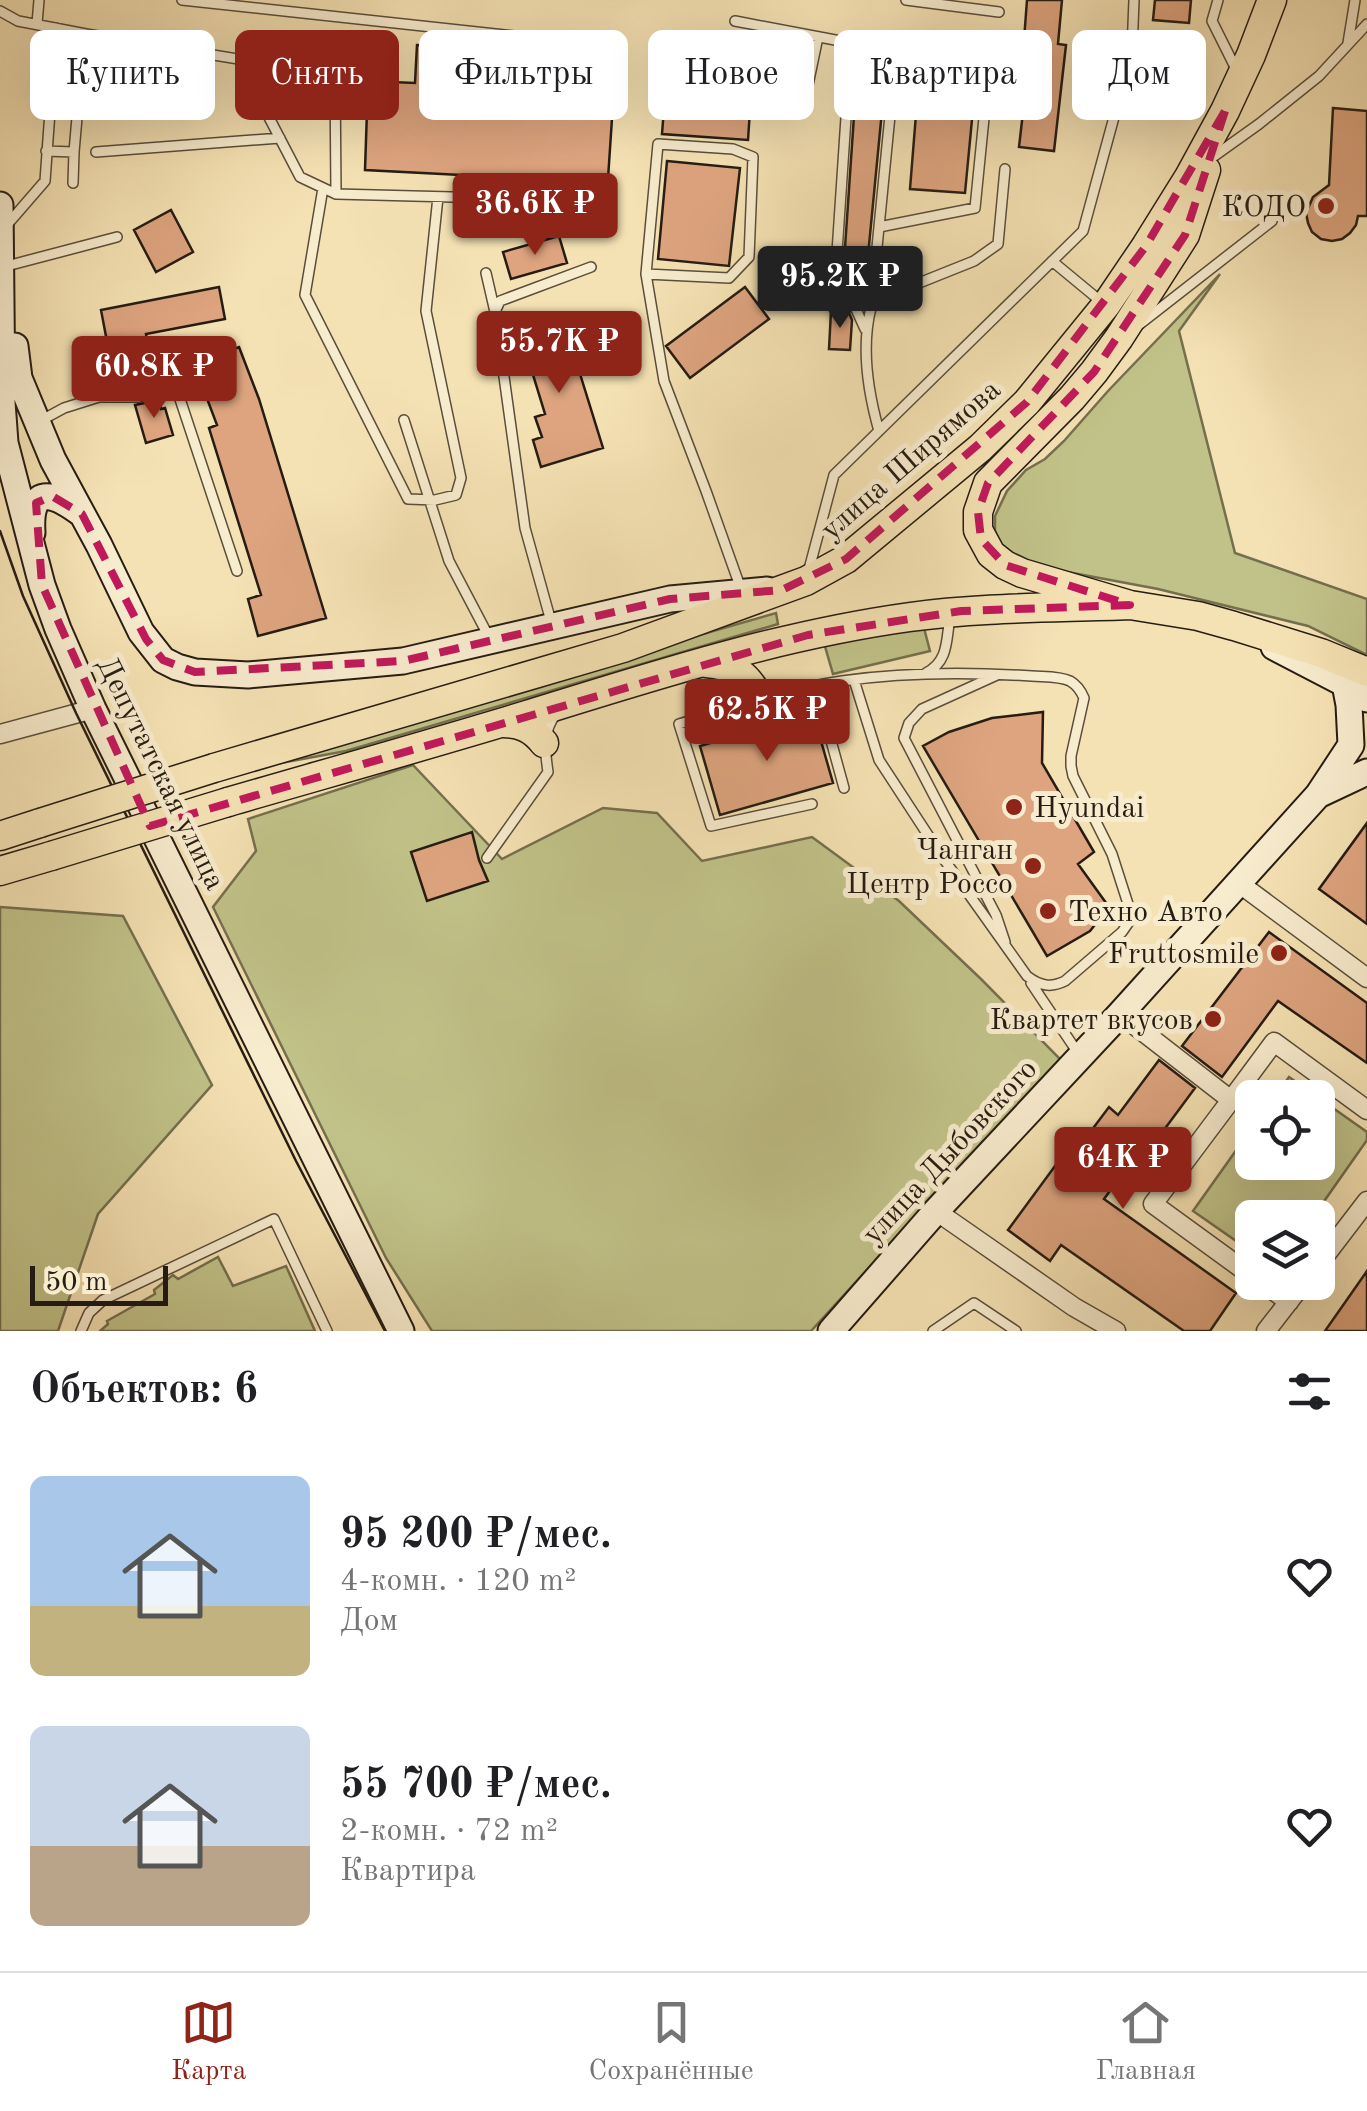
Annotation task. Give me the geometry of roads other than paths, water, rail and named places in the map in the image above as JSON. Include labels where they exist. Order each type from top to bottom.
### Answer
[{"type":"main road","name":"улица Ширямова","points":[[0,836],[214,768],[623,648],[794,585],[846,559],[980,448],[1027,402],[1106,304],[1189,177],[1225,110],[1272,0]]},
{"type":"main road","points":[[1225,110],[1186,235],[1119,338],[1072,398],[996,473],[984,492],[978,530],[986,547],[1012,569],[1130,605],[1198,616],[1321,653],[1356,678],[1367,699]]},
{"type":"main road","name":"Депутатская улица","points":[[0,206],[3,425],[34,562],[93,709],[401,1331]]},
{"type":"main road","points":[[2,260],[19,378],[53,460],[141,632],[163,660],[177,667],[226,676],[404,661],[670,599],[794,585]]},
{"type":"main road","points":[[34,562],[32,512],[36,502],[52,496],[60,498],[82,514]]},
{"type":"main road","points":[[0,871],[675,669],[808,635],[961,612],[1130,605]]},
{"type":"main road","points":[[675,669],[728,664],[754,686],[760,700]]},
{"type":"main road","name":"улица Дыбовского","points":[[831,1331],[936,1210],[1318,795],[1351,745],[1349,705],[1356,678]]},
{"type":"main road","points":[[502,722],[530,729],[544,744]]},
{"type":"main road","points":[[1318,795],[1367,772]]},
{"type":"street","points":[[0,734],[93,709]]},
{"type":"street","points":[[1240,884],[1367,978]]},
{"type":"street","points":[[1120,1014],[1231,1100]]},
{"type":"street","points":[[1235,1264],[1153,1204],[1274,1042],[1367,1110]]},
{"type":"street","points":[[1335,1243],[1367,1201]]},
{"type":"street","points":[[936,1210],[1074,1307],[1116,1331]]},
{"type":"street","points":[[1266,1331],[1289,1302],[1286,1300]]},
{"type":"lane","points":[[38,24],[39,0]]},
{"type":"lane","points":[[182,0],[459,30]]},
{"type":"lane","points":[[906,0],[999,12]]},
{"type":"lane","points":[[794,585],[834,474],[1083,231],[1132,51],[1134,0]]},
{"type":"lane","points":[[1218,0],[1212,21],[1240,78]]},
{"type":"lane","points":[[1347,46],[1355,0]]},
{"type":"lane","points":[[0,11],[18,21],[235,58]]},
{"type":"lane","points":[[735,21],[851,43],[834,297],[855,308],[866,330]]},
{"type":"lane","points":[[1210,159],[1308,86],[1367,24]]},
{"type":"lane","points":[[1,232],[45,181],[56,28]]},
{"type":"lane","points":[[814,56],[818,37]]},
{"type":"lane","points":[[72,183],[77,120]]},
{"type":"lane","points":[[270,120],[300,177],[336,194],[532,200]]},
{"type":"lane","points":[[336,120],[336,194]]},
{"type":"lane","points":[[879,431],[870,401],[866,330],[890,120]]},
{"type":"lane","points":[[879,226],[975,208],[984,120]]},
{"type":"lane","points":[[96,152],[280,138]]},
{"type":"lane","points":[[646,274],[728,278],[749,256],[753,158],[733,149],[658,144],[646,274],[664,381],[742,592]]},
{"type":"lane","points":[[46,151],[74,152]]},
{"type":"lane","points":[[873,290],[900,291],[974,262],[998,244],[1004,168]]},
{"type":"lane","points":[[322,188],[306,294],[408,499],[456,495],[461,478],[426,311],[438,197]]},
{"type":"lane","points":[[1119,338],[1272,221]]},
{"type":"lane","points":[[2,260],[117,237]]},
{"type":"lane","points":[[1052,261],[1106,304]]},
{"type":"lane","points":[[495,312],[500,301],[591,267]]},
{"type":"lane","points":[[486,274],[495,312],[525,528],[553,628]]},
{"type":"lane","points":[[38,423],[64,408],[99,396],[139,398],[176,387],[237,571]]},
{"type":"lane","points":[[404,420],[449,561],[491,641]]},
{"type":"lane","points":[[924,674],[941,660],[947,647],[950,617],[961,612]]},
{"type":"lane","points":[[812,804],[712,826],[679,724],[760,700],[854,680],[924,674],[1000,674],[1072,682],[1081,690],[1084,706],[1070,756],[1073,776],[1112,854],[1130,916],[1122,932],[1066,981],[1047,986],[1027,976]]},
{"type":"lane","points":[[1000,674],[922,709],[909,723],[904,738],[996,915],[1010,954]]},
{"type":"lane","points":[[854,680],[878,760],[1080,1056]]},
{"type":"lane","points":[[816,686],[844,788]]},
{"type":"lane","points":[[487,858],[548,772],[544,744],[552,717],[581,698]]},
{"type":"lane","points":[[81,1331],[89,1312],[103,1300],[274,1220],[327,1331]]},
{"type":"lane","points":[[933,1331],[974,1303],[1016,1331]]},
{"type":"tram line","points":[[0,531],[23,596],[76,713],[296,1161],[385,1331]]},
{"type":"place","name":"КОДО","points":[[1326,206]]},
{"type":"place","name":"Hyundai","points":[[1014,807]]},
{"type":"place","name":"Чанган Центр Россо","points":[[1033,866]]},
{"type":"place","name":"Техно Авто","points":[[1048,911]]},
{"type":"place","name":"Fruttosmile","points":[[1279,953]]},
{"type":"place","name":"Квартет вкусов","points":[[1213,1019]]}]
